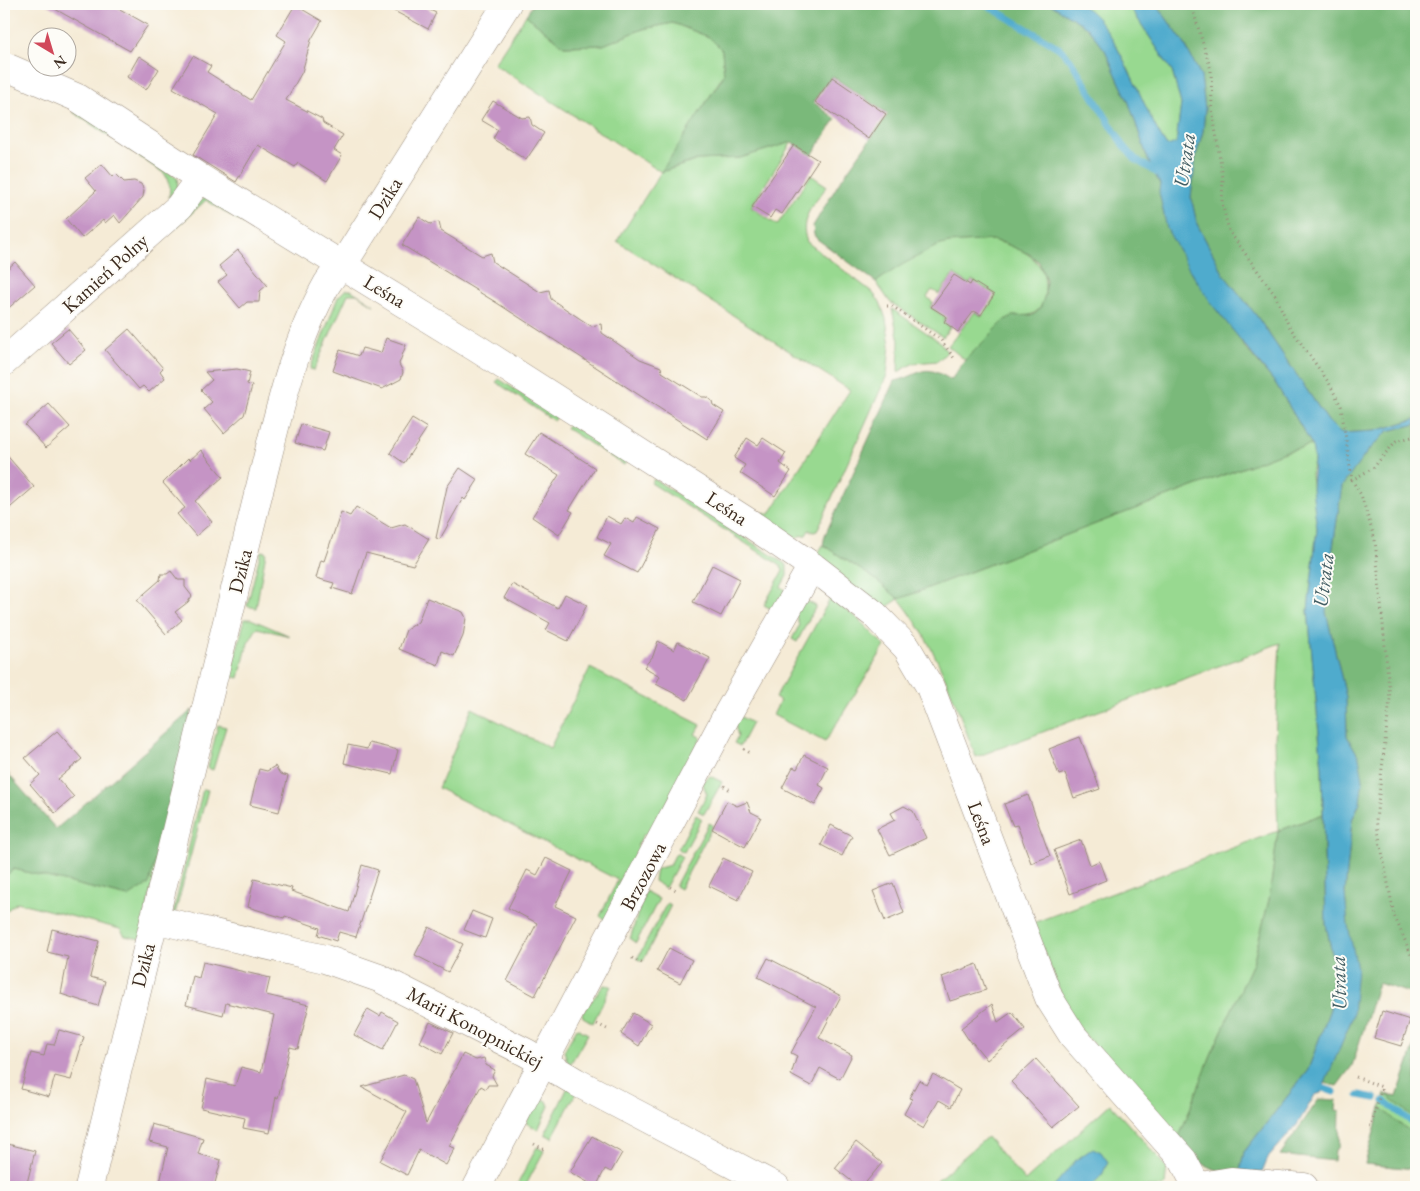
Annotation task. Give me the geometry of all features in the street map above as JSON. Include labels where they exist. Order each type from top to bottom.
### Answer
[{"type":"street","name":"Dzika","points":[[89,1187],[278,419],[297,356],[328,282],[342,265],[506,4]]},
{"type":"street","name":"Leśna","points":[[4,66],[78,98],[200,178],[478,349],[705,493],[812,566],[884,622],[921,668],[934,696],[1046,989],[1059,1016],[1072,1036],[1183,1160],[1196,1187]]},
{"type":"street","name":"Kamień Polny","points":[[4,362],[179,207],[200,178]]},
{"type":"street","name":"Brzozowa","points":[[477,1187],[727,714],[812,566]]},
{"type":"street","name":"Marii Konopnickiej","points":[[154,919],[325,959],[379,978],[776,1187]]},
{"type":"street","points":[[1196,1187],[1216,1182],[1247,1182],[1304,1187]]},
{"type":"path","points":[[1191,4],[1211,70],[1212,108],[1223,178],[1222,202],[1229,231],[1275,294],[1289,326],[1329,383],[1341,406],[1352,480],[1361,495],[1374,540],[1390,699],[1376,820],[1394,915],[1416,966]]},
{"type":"path","points":[[886,306],[892,306],[941,340],[954,358]]},
{"type":"path","points":[[1352,480],[1373,468],[1396,442],[1416,436]]},
{"type":"path","points":[[744,749],[752,754]]},
{"type":"path","points":[[724,786],[732,791]]},
{"type":"path","points":[[670,887],[678,891]]},
{"type":"path","points":[[632,958],[642,963]]},
{"type":"path","points":[[597,1024],[607,1029]]},
{"type":"path","points":[[1356,1077],[1382,1087],[1371,1127],[1369,1127]]},
{"type":"path","points":[[534,1144],[545,1150]]},
{"type":"green space","points":[[533,4],[1050,4],[1087,27],[1105,50],[1129,103],[1148,160],[1160,184],[1164,217],[1244,346],[1276,384],[1312,445],[1284,452],[899,599],[875,579],[823,545],[825,535],[895,381],[927,370],[934,371],[951,380],[965,360],[1005,320],[1012,316],[1033,315],[1040,309],[1045,295],[1046,280],[1039,262],[1029,254],[992,240],[949,243],[937,246],[900,266],[876,282],[817,239],[814,235],[813,226],[839,183],[888,114],[832,76],[813,102],[836,119],[812,155],[792,142],[740,158],[698,160],[661,172],[724,75],[722,50],[709,37],[673,23],[643,29],[603,45],[564,46],[526,15]]},
{"type":"green space","points":[[1078,4],[1128,4],[1172,71],[1181,104],[1176,144],[1167,146],[1146,109],[1119,51],[1095,18]]},
{"type":"green space","points":[[1156,4],[1416,4],[1416,419],[1375,431],[1340,433],[1328,421],[1256,315],[1224,275],[1197,224],[1191,197],[1196,156],[1203,131],[1205,109],[1201,76],[1184,43]]},
{"type":"green space","points":[[526,15],[564,46],[603,45],[643,29],[673,23],[709,37],[722,50],[724,74],[662,172],[698,160],[740,158],[792,142],[751,207],[777,225],[811,175],[827,186],[806,219],[804,226],[807,242],[872,292],[880,302],[886,319],[890,345],[887,375],[817,531],[809,530],[806,535],[799,536],[795,540],[763,516],[764,512],[769,515],[850,390],[617,241],[661,172],[494,64]]},
{"type":"green space","points":[[77,109],[177,178],[178,186],[169,198],[170,187],[165,174],[73,112]]},
{"type":"green space","points":[[207,197],[294,246],[292,254],[206,200],[171,232],[196,203]]},
{"type":"green space","points":[[992,240],[1021,250],[1036,261],[1044,278],[1044,298],[1037,311],[1026,316],[1005,320],[965,360],[948,346],[975,312],[982,316],[996,295],[972,280],[969,284],[954,274],[939,294],[932,290],[927,297],[933,302],[930,307],[946,318],[943,322],[950,327],[943,337],[890,302],[876,282],[910,259],[938,245],[953,242]]},
{"type":"green space","points":[[345,290],[351,290],[374,305],[357,294],[348,294],[314,370],[310,369],[338,297]]},
{"type":"green space","points":[[892,309],[940,342],[947,352],[938,361],[914,363],[898,372],[899,341]]},
{"type":"green space","points":[[499,379],[557,417],[554,421],[496,382]]},
{"type":"green space","points":[[569,424],[627,461],[624,465],[566,428]]},
{"type":"green space","points":[[1416,424],[1416,995],[1378,983],[1352,1066],[1337,1086],[1324,1083],[1353,1016],[1345,893],[1352,820],[1360,802],[1359,757],[1347,736],[1346,697],[1326,612],[1332,554],[1342,486],[1368,451],[1388,431]]},
{"type":"green space","points":[[1312,445],[1314,460],[1311,475],[1317,529],[1308,610],[1322,768],[1323,814],[1278,831],[1275,739],[1280,643],[976,757],[935,655],[899,599],[1284,452]]},
{"type":"green space","points":[[654,479],[787,565],[787,576],[781,587],[787,591],[775,611],[764,605],[783,571],[781,566],[651,483]]},
{"type":"green space","points":[[823,545],[875,579],[899,599],[882,610],[816,557]]},
{"type":"green space","points":[[261,551],[266,552],[256,608],[247,606]]},
{"type":"green space","points":[[803,599],[816,606],[797,642],[792,639],[799,626],[795,612]]},
{"type":"green space","points":[[830,599],[857,618],[885,646],[825,742],[773,715],[780,701],[775,698]]},
{"type":"green space","points":[[245,619],[251,619],[290,636],[257,628],[248,643],[239,678],[230,676]]},
{"type":"green space","points":[[590,668],[701,725],[695,734],[701,738],[649,837],[644,834],[637,846],[643,850],[608,922],[600,916],[618,880],[438,788],[472,708],[550,748]]},
{"type":"green space","points":[[192,710],[140,939],[125,936],[120,929],[17,902],[4,913],[4,877],[14,869],[128,897]]},
{"type":"green space","points":[[192,710],[149,884],[128,897],[14,869],[4,877],[4,769],[56,829]]},
{"type":"green space","points":[[741,717],[752,723],[740,746],[734,743],[738,736],[734,722]]},
{"type":"green space","points":[[218,725],[226,727],[213,770],[208,768]]},
{"type":"green space","points":[[710,776],[722,782],[704,814],[698,811],[707,794],[702,782]]},
{"type":"green space","points":[[203,789],[208,790],[175,914],[173,913]]},
{"type":"green space","points":[[1323,814],[1326,924],[1334,964],[1330,1009],[1308,1070],[1244,1152],[1240,1171],[1212,1168],[1198,1160],[1178,1140],[1211,1055],[1253,963],[1269,900],[1278,831]]},
{"type":"green space","points":[[696,815],[702,819],[684,852],[678,849]]},
{"type":"green space","points":[[709,823],[713,825],[680,889],[675,886]]},
{"type":"green space","points":[[1278,831],[1269,900],[1253,963],[1211,1055],[1178,1140],[1071,1019],[1033,923]]},
{"type":"green space","points":[[676,853],[682,857],[665,888],[654,881],[656,869],[670,865]]},
{"type":"green space","points":[[645,891],[659,899],[636,943],[630,939]]},
{"type":"green space","points":[[667,903],[671,905],[643,961],[637,959]]},
{"type":"green space","points":[[604,985],[611,986],[593,1023],[583,1017],[582,1013]]},
{"type":"green space","points":[[577,1028],[588,1034],[569,1066],[564,1051]]},
{"type":"green space","points":[[1416,1042],[1416,1169],[1365,1164],[1385,1094],[1397,1097]]},
{"type":"green space","points":[[1416,1042],[1416,1119],[1385,1094],[1397,1097]]},
{"type":"green space","points":[[568,1087],[577,1091],[552,1138],[545,1134]]},
{"type":"green space","points":[[540,1097],[547,1101],[549,1106],[538,1130],[526,1123],[535,1098],[539,1100]]},
{"type":"green space","points":[[1319,1099],[1337,1100],[1336,1110],[1340,1111],[1339,1147],[1335,1150],[1334,1161],[1280,1155]]},
{"type":"green space","points":[[1110,1104],[1167,1167],[1165,1185],[1163,1187],[929,1187],[987,1137],[1025,1181]]},
{"type":"green space","points":[[1381,1107],[1397,1122],[1416,1135],[1416,1169],[1365,1164]]},
{"type":"green space","points":[[537,1147],[544,1151],[525,1187],[516,1187]]},
{"type":"water","name":"Utrata","points":[[1050,4],[1077,4],[1091,12],[1103,26],[1127,66],[1167,146],[1176,143],[1181,104],[1172,71],[1128,4],[1156,4],[1184,43],[1201,76],[1205,109],[1203,131],[1196,156],[1191,197],[1197,224],[1224,275],[1256,315],[1328,421],[1340,433],[1375,431],[1416,419],[1416,424],[1388,431],[1368,451],[1342,486],[1326,612],[1346,697],[1347,736],[1359,757],[1363,779],[1360,802],[1352,820],[1345,893],[1348,925],[1357,968],[1353,1016],[1321,1093],[1315,1095],[1297,1125],[1268,1158],[1262,1173],[1240,1171],[1244,1152],[1308,1070],[1330,1009],[1334,964],[1326,924],[1322,768],[1308,610],[1317,529],[1312,489],[1314,460],[1312,445],[1276,384],[1214,307],[1189,269],[1167,229],[1159,192],[1160,184],[1148,160],[1129,103],[1105,50],[1087,27]]},
{"type":"water","points":[[1093,1148],[1101,1152],[1108,1162],[1102,1175],[1090,1187],[1053,1187],[1076,1160]]},
{"type":"building","points":[[46,4],[111,4],[148,25],[130,51]]},
{"type":"building","points":[[381,4],[418,4],[436,13],[428,29]]},
{"type":"building","points":[[295,5],[322,21],[311,40],[302,72],[286,100],[322,119],[323,123],[343,135],[334,150],[342,155],[327,181],[298,163],[295,167],[258,145],[236,182],[193,155],[218,114],[173,88],[193,56],[211,66],[207,72],[251,100],[286,41],[277,35]]},
{"type":"building","points":[[139,56],[159,69],[146,90],[127,77]]},
{"type":"building","points":[[832,77],[886,114],[869,139],[815,102]]},
{"type":"building","points":[[493,101],[522,118],[530,117],[532,125],[544,133],[526,160],[493,139],[498,130],[481,120]]},
{"type":"building","points":[[794,145],[818,160],[782,214],[775,210],[770,218],[752,207]]},
{"type":"building","points":[[102,164],[113,177],[116,174],[124,182],[134,181],[141,184],[144,190],[143,197],[120,223],[114,215],[105,223],[103,220],[82,238],[66,219],[96,191],[85,178]]},
{"type":"building","points":[[419,217],[430,224],[439,222],[441,231],[482,256],[491,253],[493,262],[540,292],[549,290],[551,299],[573,314],[591,326],[601,324],[602,333],[640,359],[661,367],[662,372],[702,397],[712,401],[713,405],[724,412],[707,439],[497,303],[402,245]]},
{"type":"building","points":[[238,250],[267,285],[260,291],[259,302],[247,302],[240,308],[218,282],[227,275],[219,266]]},
{"type":"building","points":[[15,262],[35,285],[4,312],[4,272]]},
{"type":"building","points":[[954,275],[970,285],[972,281],[994,295],[981,315],[974,311],[958,332],[944,322],[947,317],[931,307]]},
{"type":"building","points":[[68,329],[86,350],[69,364],[51,343]]},
{"type":"building","points":[[129,329],[163,368],[160,371],[165,378],[149,392],[143,386],[139,389],[105,350]]},
{"type":"building","points":[[386,338],[406,345],[399,364],[403,372],[401,379],[382,389],[333,371],[340,350],[359,356],[362,348],[381,353]]},
{"type":"building","points":[[237,369],[250,372],[247,384],[252,386],[244,415],[224,433],[204,409],[212,402],[201,390],[212,380],[205,372]]},
{"type":"building","points":[[49,404],[70,427],[46,448],[25,425]]},
{"type":"building","points":[[412,419],[427,428],[404,463],[390,453]]},
{"type":"building","points":[[301,424],[329,432],[323,451],[295,443]]},
{"type":"building","points":[[539,432],[595,468],[569,510],[573,512],[559,535],[532,517],[559,475],[525,454]]},
{"type":"building","points":[[747,438],[758,445],[763,438],[786,453],[780,463],[791,471],[775,496],[740,473],[745,465],[734,458]]},
{"type":"building","points":[[201,450],[223,477],[195,501],[212,522],[196,536],[177,514],[185,508],[163,483],[188,458],[190,460]]},
{"type":"building","points":[[4,452],[34,487],[4,513]]},
{"type":"building","points":[[460,468],[478,480],[465,500],[463,498],[440,539],[436,538],[447,487]]},
{"type":"building","points":[[356,507],[391,528],[405,524],[429,539],[413,565],[366,553],[352,594],[332,588],[334,583],[316,578],[321,560],[324,561],[341,512],[350,516]]},
{"type":"building","points":[[607,516],[621,524],[625,518],[634,523],[637,517],[660,529],[637,573],[604,556],[611,544],[597,537]]},
{"type":"building","points":[[712,565],[740,579],[721,616],[693,602]]},
{"type":"building","points":[[171,571],[178,580],[185,580],[185,587],[192,596],[188,602],[175,612],[182,620],[166,634],[137,600],[160,580],[161,574],[167,574]]},
{"type":"building","points":[[512,584],[558,608],[565,594],[587,605],[568,641],[546,630],[550,623],[504,598]]},
{"type":"building","points":[[427,598],[463,612],[466,618],[463,636],[454,656],[442,651],[438,665],[399,649],[406,630],[418,622]]},
{"type":"building","points":[[658,641],[674,650],[678,642],[710,658],[687,700],[656,684],[660,676],[644,667],[653,656]]},
{"type":"building","points":[[57,731],[82,759],[58,779],[74,797],[55,813],[30,784],[40,775],[25,758]]},
{"type":"building","points":[[1080,737],[1100,789],[1074,798],[1065,773],[1059,775],[1049,749]]},
{"type":"building","points":[[369,743],[398,750],[392,774],[344,763],[348,745],[367,749]]},
{"type":"building","points":[[804,755],[828,767],[819,785],[824,788],[815,805],[782,788],[793,767],[797,769]]},
{"type":"building","points":[[275,766],[280,774],[288,776],[279,812],[250,805],[259,769],[267,771]]},
{"type":"building","points":[[1028,795],[1050,856],[1031,863],[1017,825],[1013,826],[1004,804]]},
{"type":"building","points":[[727,801],[737,806],[747,802],[751,812],[761,817],[745,847],[712,829]]},
{"type":"building","points":[[904,806],[913,811],[926,838],[890,855],[877,829],[895,820],[891,813]]},
{"type":"building","points":[[831,825],[852,836],[842,856],[821,845]]},
{"type":"building","points":[[1081,840],[1090,865],[1099,861],[1106,880],[1070,894],[1054,850]]},
{"type":"building","points":[[546,858],[572,871],[555,906],[576,916],[535,996],[507,981],[537,923],[508,908],[527,870],[537,875]]},
{"type":"building","points":[[723,858],[752,872],[738,900],[709,886]]},
{"type":"building","points":[[362,865],[378,870],[356,937],[339,932],[336,941],[318,935],[320,928],[285,916],[284,918],[248,907],[254,879],[292,888],[291,891],[349,912]]},
{"type":"building","points":[[893,883],[904,913],[885,921],[873,891]]},
{"type":"building","points":[[472,911],[492,919],[485,938],[464,930]]},
{"type":"building","points":[[429,927],[463,944],[448,972],[415,955]]},
{"type":"building","points":[[52,929],[99,941],[90,977],[105,981],[98,1006],[61,994],[68,957],[47,952]]},
{"type":"building","points":[[669,948],[692,960],[680,983],[657,971]]},
{"type":"building","points":[[768,958],[841,996],[819,1038],[852,1055],[840,1079],[820,1068],[811,1086],[791,1075],[797,1056],[791,1053],[816,1007],[758,977]]},
{"type":"building","points":[[203,962],[270,978],[266,995],[309,1005],[298,1049],[290,1047],[278,1098],[276,1097],[269,1133],[243,1128],[245,1118],[201,1108],[207,1079],[235,1086],[241,1067],[261,1072],[274,1015],[226,1003],[223,1015],[186,1005],[193,976],[199,978]]},
{"type":"building","points":[[977,964],[986,990],[950,1001],[942,977]]},
{"type":"building","points":[[992,1004],[998,1022],[1012,1012],[1025,1029],[987,1060],[970,1042],[961,1028]]},
{"type":"building","points":[[368,1009],[380,1016],[382,1012],[398,1021],[383,1050],[354,1035]]},
{"type":"building","points":[[1382,1011],[1410,1020],[1401,1046],[1374,1038]]},
{"type":"building","points":[[633,1013],[651,1024],[639,1046],[621,1034]]},
{"type":"building","points":[[430,1022],[453,1033],[442,1054],[420,1042]]},
{"type":"building","points":[[59,1030],[84,1037],[71,1080],[55,1076],[49,1097],[21,1089],[31,1053],[44,1056],[47,1044],[54,1045]]},
{"type":"building","points":[[463,1054],[476,1060],[484,1058],[486,1065],[495,1070],[492,1076],[497,1085],[488,1085],[486,1089],[481,1086],[449,1146],[455,1148],[446,1165],[419,1150],[407,1175],[380,1161],[407,1112],[362,1087],[404,1075],[413,1079],[426,1123]]},
{"type":"building","points":[[1036,1059],[1079,1106],[1053,1127],[1011,1082]]},
{"type":"building","points":[[933,1074],[960,1090],[951,1107],[939,1100],[924,1126],[904,1114],[912,1099],[909,1098],[919,1080],[927,1085]]},
{"type":"building","points":[[154,1124],[203,1138],[198,1154],[221,1160],[214,1187],[159,1187],[168,1147],[149,1142]]},
{"type":"building","points":[[592,1136],[622,1153],[611,1172],[605,1169],[596,1187],[570,1172]]},
{"type":"building","points":[[856,1142],[882,1163],[862,1187],[859,1187],[835,1168]]},
{"type":"building","points":[[4,1143],[35,1151],[26,1187],[4,1187]]},
{"type":"waterway","name":"Utrata","points":[[985,4],[1059,48],[1070,59],[1123,145],[1135,159],[1159,174]]},
{"type":"waterway","points":[[1314,1085],[1334,1092]]},
{"type":"waterway","points":[[1359,1095],[1375,1098]]},
{"type":"waterway","points":[[1384,1101],[1416,1125]]}]
